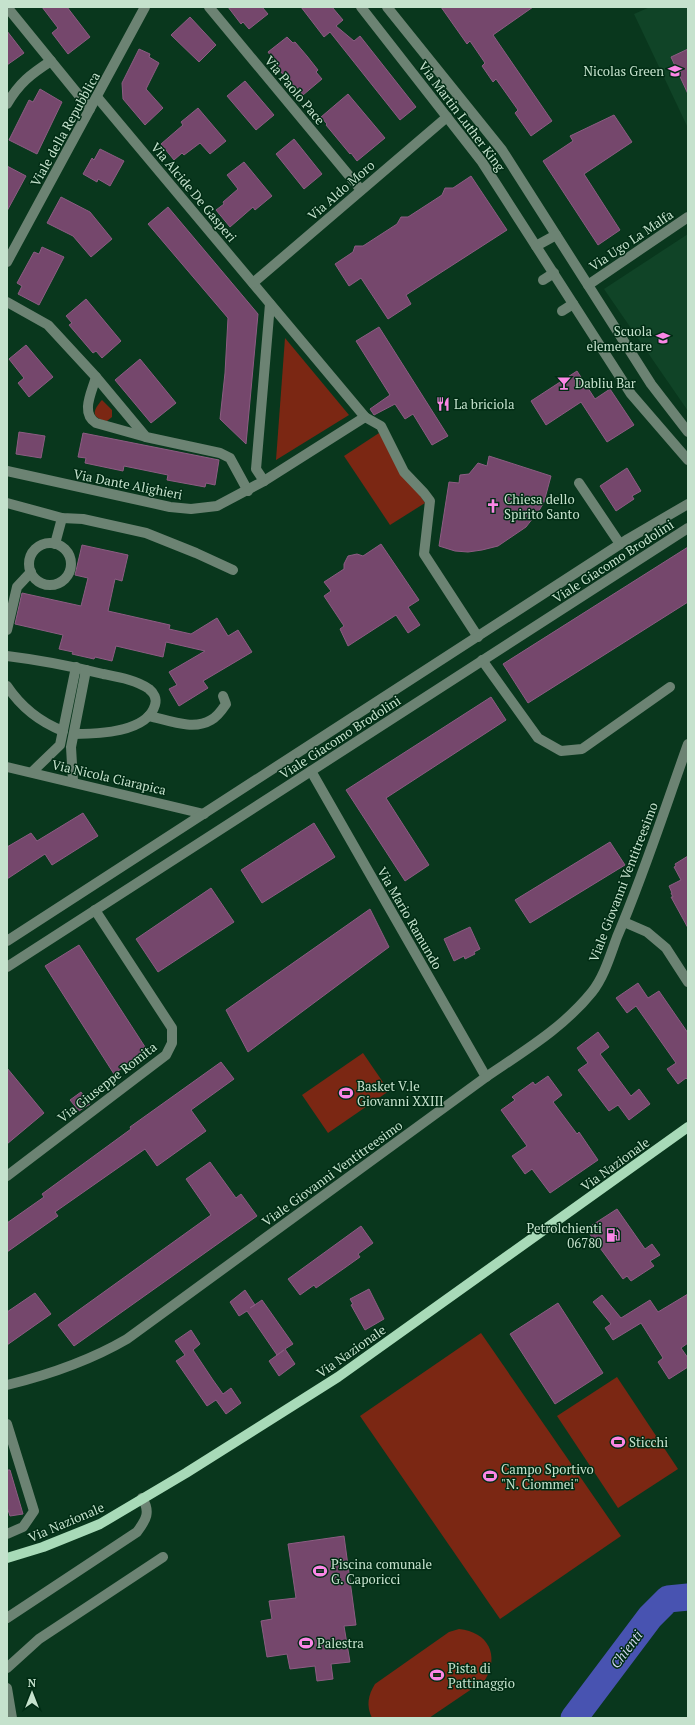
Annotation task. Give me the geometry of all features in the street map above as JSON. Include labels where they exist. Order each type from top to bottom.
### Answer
[{"type":"main road","name":"Via Nazionale","points":[[7,1558],[43,1547],[100,1524],[186,1473],[338,1377],[688,1127]]},
{"type":"street","points":[[7,7],[90,109]]},
{"type":"street","name":"Viale della Repubblica","points":[[7,262],[145,7]]},
{"type":"street","name":"Via Paolo Pace","points":[[209,7],[361,190]]},
{"type":"street","name":"Via Martin Luther King","points":[[361,7],[482,162],[631,394],[688,460]]},
{"type":"street","name":"Via Martin Luther King","points":[[387,7],[502,150],[651,384],[688,432]]},
{"type":"street","points":[[7,104],[16,88],[34,72],[51,61]]},
{"type":"street","name":"Via Alcide De Gasperi","points":[[97,97],[365,417],[381,426],[404,472],[430,501],[424,554],[478,637]]},
{"type":"street","name":"Via Aldo Moro","points":[[253,283],[447,117]]},
{"type":"street","name":"Via Ugo La Malfa","points":[[588,284],[688,217]]},
{"type":"street","points":[[536,246],[556,235]]},
{"type":"street","points":[[543,280],[554,273]]},
{"type":"street","points":[[7,302],[48,324],[96,377],[146,437]]},
{"type":"street","points":[[264,481],[256,469],[270,304]]},
{"type":"street","points":[[562,311],[573,304]]},
{"type":"street","points":[[96,377],[88,403],[88,414],[91,420],[96,423],[146,437],[220,453],[230,458],[248,491]]},
{"type":"street","name":"Via Dante Alighieri","points":[[7,471],[170,507],[184,508],[217,506],[248,491],[365,417]]},
{"type":"street","points":[[579,483],[620,544]]},
{"type":"street","points":[[7,503],[62,518],[83,519],[146,533],[233,570]]},
{"type":"street","name":"Viale Giacomo Brodolini","points":[[7,941],[620,544],[688,504]]},
{"type":"street","points":[[55,544],[62,518]]},
{"type":"street","name":"Viale Giacomo Brodolini","points":[[7,967],[688,528]]},
{"type":"street","points":[[55,544],[67,552],[71,565],[66,578],[60,582],[46,585],[34,578],[30,572],[30,559],[36,548],[42,545],[55,544]]},
{"type":"street","points":[[7,630],[17,587],[30,572]]},
{"type":"street","points":[[7,656],[46,661],[121,678],[150,689],[155,696],[155,704],[149,716],[134,725],[118,730],[94,734],[74,734]]},
{"type":"street","points":[[482,660],[538,738],[561,750],[582,749],[670,687]]},
{"type":"street","points":[[32,772],[60,745],[76,667]]},
{"type":"street","points":[[73,781],[71,747],[86,670]]},
{"type":"street","points":[[7,686],[14,697],[29,712],[48,725],[63,731]]},
{"type":"street","points":[[149,716],[190,725],[202,725],[213,720],[226,704],[223,696]]},
{"type":"street","name":"Viale Giovanni Ventitreesimo","points":[[7,1385],[27,1380],[105,1352],[127,1339],[486,1077],[542,1039],[570,1016],[593,991],[603,973],[624,922],[688,744]]},
{"type":"street","name":"Via Nicola Ciarapica","points":[[7,767],[73,781],[204,814]]},
{"type":"street","name":"Via Mario Ramundo","points":[[311,771],[486,1077]]},
{"type":"street","name":"Via Giuseppe Romita","points":[[7,1176],[166,1055],[172,1043],[172,1028],[95,910]]},
{"type":"street","points":[[624,922],[647,932],[666,948],[688,982]]},
{"type":"street","points":[[7,1424],[34,1511],[23,1527],[7,1534]]},
{"type":"street","points":[[7,1618],[137,1532],[146,1520],[148,1511],[147,1505],[142,1498]]},
{"type":"street","points":[[7,1668],[38,1639],[163,1557]]},
{"type":"street","points":[[7,1688],[12,1718]]},
{"type":"shaded area","name":"Nicolas Green","points":[[650,7],[688,7],[688,128],[634,14]]},
{"type":"shaded area","name":"Scuola elementare","points":[[688,234],[688,411],[604,289]]},
{"type":"shaded area","points":[[285,338],[349,415],[276,460]]},
{"type":"shaded area","points":[[102,400],[112,410],[112,417],[107,421],[98,418],[95,413],[95,410]]},
{"type":"shaded area","points":[[379,433],[425,503],[390,525],[344,456]]},
{"type":"shaded area","name":"Basket V.le Giovanni XXIII","points":[[363,1053],[389,1091],[328,1133],[302,1095]]},
{"type":"shaded area","name":"Campo Sportivo \"N. Ciommei\"","points":[[481,1333],[621,1536],[500,1619],[360,1416]]},
{"type":"shaded area","name":"Sticchi","points":[[617,1377],[678,1469],[618,1508],[557,1416]]},
{"type":"shaded area","name":"Pista di Pattinaggio","points":[[459,1629],[469,1631],[477,1635],[484,1640],[488,1646],[491,1654],[491,1662],[485,1680],[429,1718],[372,1718],[368,1705],[371,1692],[375,1684],[449,1632]]},
{"type":"building","points":[[42,7],[67,7],[90,37],[68,54],[52,33],[58,28]]},
{"type":"building","points":[[228,7],[262,7],[268,14],[249,29],[243,22],[241,24]]},
{"type":"building","points":[[301,7],[332,7],[343,20],[336,26],[354,41],[360,36],[416,107],[400,120],[330,32],[324,37]]},
{"type":"building","points":[[441,7],[533,7],[493,35],[552,121],[531,136],[515,113],[518,110],[496,79],[493,82],[482,66],[485,63],[470,41],[467,44]]},
{"type":"building","points":[[190,17],[216,45],[199,62],[171,35]]},
{"type":"building","points":[[7,31],[24,53],[7,65]]},
{"type":"building","points":[[287,37],[293,43],[295,42],[307,56],[318,70],[316,72],[322,79],[303,95],[297,87],[295,89],[271,60],[273,59],[268,52]]},
{"type":"building","points":[[139,49],[150,54],[149,57],[159,63],[146,89],[163,108],[145,125],[123,99],[122,83]]},
{"type":"building","points":[[688,49],[688,94],[671,57]]},
{"type":"building","points":[[245,81],[274,115],[256,130],[227,96]]},
{"type":"building","points":[[40,89],[62,102],[37,154],[9,140],[29,100],[33,102]]},
{"type":"building","points":[[348,94],[385,138],[357,161],[321,117]]},
{"type":"building","points":[[198,108],[226,141],[210,154],[200,143],[184,155],[182,153],[174,160],[161,144],[183,125],[181,122]]},
{"type":"building","points":[[614,115],[632,142],[584,174],[620,230],[598,245],[543,161],[573,141],[570,136]]},
{"type":"building","points":[[294,139],[322,174],[304,189],[276,154]]},
{"type":"building","points":[[100,149],[124,161],[110,186],[98,179],[97,182],[83,174],[92,158],[94,160]]},
{"type":"building","points":[[244,162],[272,196],[255,210],[253,207],[230,227],[216,210],[238,189],[227,175]]},
{"type":"building","points":[[7,166],[26,176],[7,211]]},
{"type":"building","points":[[471,176],[507,230],[406,295],[411,304],[388,319],[361,278],[349,286],[335,264],[353,252],[355,246],[363,246],[397,224],[401,217],[408,217],[442,195],[445,188],[453,188]]},
{"type":"building","points":[[61,197],[90,212],[112,239],[91,257],[73,236],[47,223]]},
{"type":"building","points":[[168,207],[258,314],[246,444],[220,419],[225,373],[228,318],[148,224]]},
{"type":"building","points":[[42,247],[64,257],[39,305],[18,294],[22,286],[17,283],[34,252],[39,254]]},
{"type":"building","points":[[86,299],[121,341],[102,358],[96,351],[93,353],[69,325],[72,323],[66,316]]},
{"type":"building","points":[[379,327],[448,436],[432,445],[413,414],[405,419],[395,404],[374,415],[370,409],[390,395],[356,341]]},
{"type":"building","points":[[26,345],[53,377],[29,397],[18,383],[24,378],[9,359]]},
{"type":"building","points":[[140,359],[176,403],[151,423],[115,380]]},
{"type":"building","points":[[577,371],[595,399],[610,389],[634,425],[607,442],[581,402],[546,425],[531,401]]},
{"type":"building","points":[[19,432],[45,436],[41,458],[16,454]]},
{"type":"building","points":[[83,433],[219,460],[215,485],[206,483],[205,487],[167,480],[168,475],[124,466],[123,471],[85,463],[86,458],[78,457]]},
{"type":"building","name":"Chiesa dello Spirito Santo","points":[[489,456],[551,476],[544,502],[526,527],[498,546],[468,552],[455,551],[439,546],[449,482],[459,483],[460,475],[469,474],[478,463],[487,466]]},
{"type":"building","points":[[627,468],[641,491],[632,496],[634,499],[616,511],[600,486]]},
{"type":"building","points":[[381,544],[419,600],[408,607],[420,625],[408,633],[396,615],[348,646],[340,629],[344,626],[324,596],[331,591],[324,582],[344,569],[344,564],[348,556],[357,554],[363,556]]},
{"type":"building","points":[[82,545],[128,555],[122,581],[115,579],[108,611],[170,625],[169,629],[191,634],[217,618],[228,636],[238,630],[252,652],[203,681],[208,688],[179,706],[169,689],[177,685],[169,672],[205,651],[166,642],[163,657],[116,646],[112,661],[95,657],[94,659],[72,654],[73,652],[59,649],[63,635],[15,624],[22,593],[81,606],[88,578],[75,575]]},
{"type":"building","points":[[688,547],[688,602],[528,703],[503,664]]},
{"type":"building","points":[[491,697],[506,720],[386,798],[429,865],[405,881],[346,790]]},
{"type":"building","points":[[83,813],[98,836],[52,865],[45,854],[7,879],[7,847],[31,833],[37,841]]},
{"type":"building","points":[[314,823],[335,857],[262,903],[241,870]]},
{"type":"building","points":[[610,842],[625,865],[530,923],[515,900]]},
{"type":"building","points":[[688,856],[688,928],[671,897],[673,897],[669,886],[681,880],[674,867],[676,866],[675,864]]},
{"type":"building","points":[[211,888],[234,922],[158,972],[136,939]]},
{"type":"building","points":[[370,909],[389,947],[248,1052],[226,1010]]},
{"type":"building","points":[[470,927],[480,949],[474,952],[475,954],[465,959],[464,956],[454,961],[444,939]]},
{"type":"building","points":[[79,945],[147,1050],[114,1074],[45,966]]},
{"type":"building","points":[[638,983],[648,998],[659,991],[688,1033],[688,1080],[686,1078],[678,1084],[667,1069],[676,1063],[636,1006],[627,1013],[616,998]]},
{"type":"building","points":[[598,1032],[609,1047],[600,1054],[631,1096],[639,1089],[650,1104],[629,1120],[618,1105],[609,1111],[578,1070],[588,1063],[577,1048]]},
{"type":"building","points":[[221,1062],[234,1079],[191,1110],[206,1131],[157,1166],[145,1149],[55,1212],[58,1216],[7,1252],[7,1223],[44,1197],[42,1194],[131,1129],[130,1127]]},
{"type":"building","points":[[7,1068],[44,1113],[7,1144]]},
{"type":"building","points":[[548,1076],[562,1095],[553,1102],[577,1134],[579,1132],[598,1160],[550,1193],[532,1169],[525,1174],[512,1156],[527,1146],[501,1110],[515,1100],[512,1097],[533,1082],[535,1085]]},
{"type":"building","points":[[81,1092],[90,1104],[79,1111],[70,1100]]},
{"type":"building","points":[[210,1162],[236,1198],[241,1194],[257,1216],[74,1346],[58,1325],[211,1215],[186,1179]]},
{"type":"building","points":[[617,1209],[645,1249],[652,1244],[660,1255],[650,1261],[654,1266],[631,1281],[627,1276],[623,1279],[586,1229]]},
{"type":"building","points":[[361,1226],[373,1243],[358,1254],[360,1257],[346,1267],[316,1288],[314,1285],[300,1295],[288,1279]]},
{"type":"building","points":[[369,1289],[384,1319],[365,1330],[351,1305],[353,1304],[350,1299]]},
{"type":"building","points":[[245,1290],[255,1305],[262,1300],[293,1344],[285,1349],[295,1364],[279,1376],[269,1361],[284,1350],[277,1355],[247,1311],[239,1316],[230,1302]]},
{"type":"building","points":[[35,1293],[51,1314],[7,1345],[7,1312]]},
{"type":"building","points":[[688,1294],[688,1343],[681,1348],[688,1358],[688,1367],[669,1379],[658,1362],[663,1358],[641,1323],[613,1340],[605,1328],[611,1324],[593,1302],[602,1295],[621,1318],[650,1300],[658,1312]]},
{"type":"building","points":[[558,1303],[603,1373],[555,1404],[510,1334]]},
{"type":"building","points":[[191,1330],[200,1344],[193,1350],[213,1380],[223,1394],[231,1388],[241,1403],[226,1414],[216,1400],[207,1406],[176,1361],[185,1355],[175,1341]]},
{"type":"building","points":[[7,1470],[10,1470],[23,1514],[10,1516],[7,1507]]},
{"type":"building","points":[[344,1536],[356,1625],[344,1626],[350,1662],[331,1664],[333,1679],[317,1681],[315,1666],[290,1669],[287,1654],[267,1657],[261,1621],[272,1619],[269,1601],[296,1598],[288,1544]]},
{"type":"waterway","name":"Chienti","points":[[574,1718],[650,1617],[668,1599],[688,1597]]},
{"type":"place","name":"Nicolas Green","points":[[675,71]]},
{"type":"place","name":"Scuola elementare","points":[[663,338]]},
{"type":"place","name":"Dabliu Bar","points":[[564,383]]},
{"type":"place","name":"La briciola","points":[[443,404]]},
{"type":"place","name":"Chiesa dello Spirito Santo","points":[[493,506]]},
{"type":"place","name":"Basket V.le Giovanni XXIII","points":[[346,1093]]},
{"type":"place","name":"Petrolchienti 06780","points":[[613,1235]]},
{"type":"place","name":"Sticchi","points":[[618,1442]]},
{"type":"place","name":"Campo Sportivo \"N. Ciommei\"","points":[[490,1476]]},
{"type":"place","name":"Piscina comunale G. Caporicci","points":[[320,1571]]},
{"type":"place","name":"Palestra","points":[[306,1643]]},
{"type":"place","name":"Pista di Pattinaggio","points":[[437,1675]]}]
